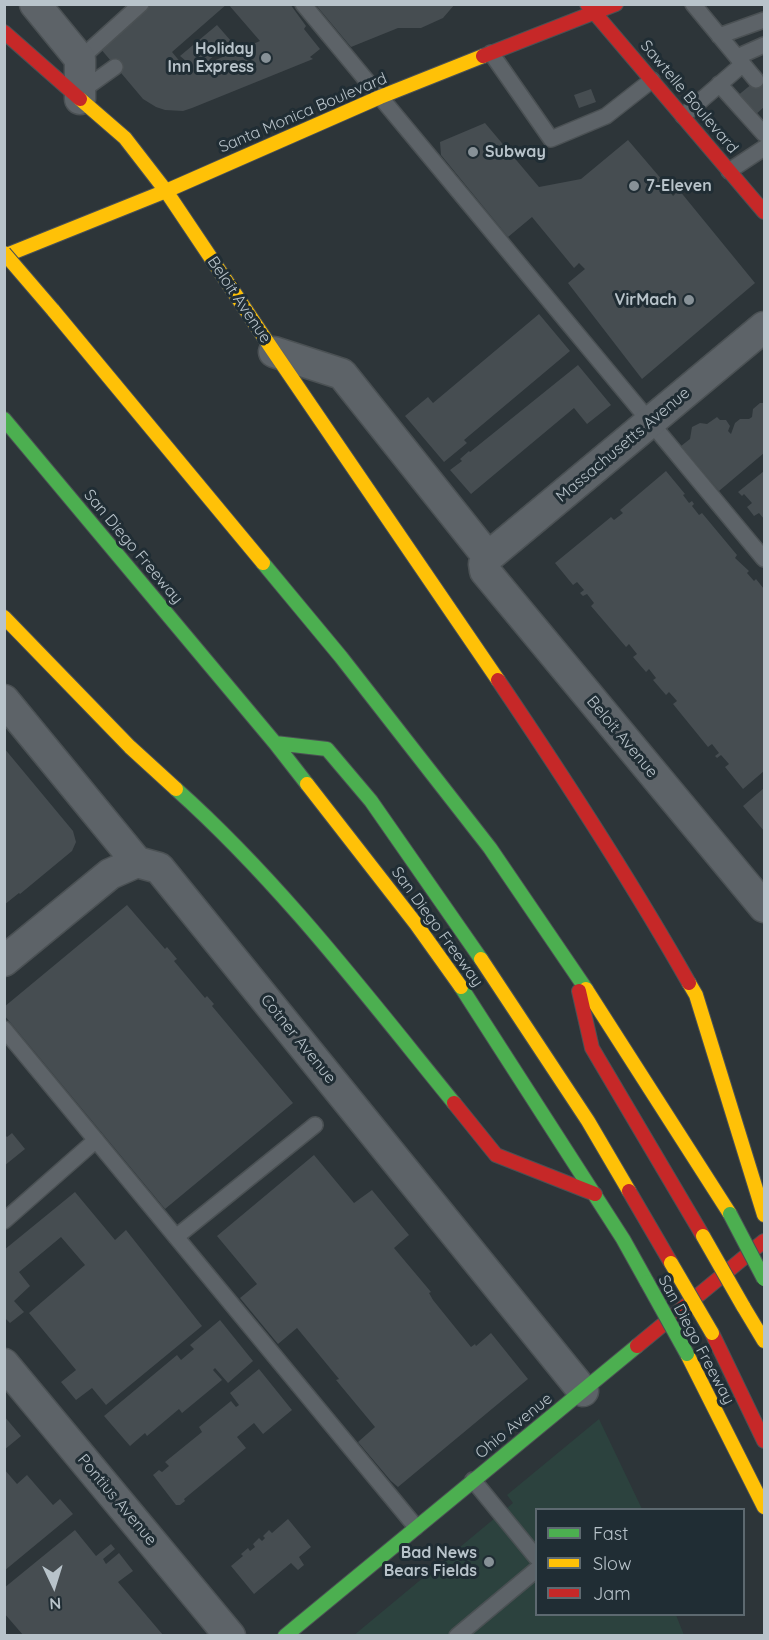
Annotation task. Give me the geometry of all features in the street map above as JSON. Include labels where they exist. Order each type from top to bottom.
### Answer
[{"type":"main road","name":"Santa Monica Boulevard","points":[[4,255],[166,191],[380,97],[491,53],[590,9],[616,4]]},
{"type":"main road","name":"Sawtelle Boulevard","points":[[590,9],[765,212]]},
{"type":"main road","name":"Beloit Avenue","points":[[4,32],[80,95],[125,138],[166,191],[274,352]]},
{"type":"main road","points":[[4,255],[53,310],[341,657],[490,848],[679,1131],[730,1214],[765,1279]]},
{"type":"main road","points":[[274,352],[532,729],[644,903],[696,995],[765,1215]]},
{"type":"main road","name":"San Diego Freeway","points":[[4,419],[275,743],[380,876],[474,1005],[647,1282],[687,1354],[765,1508]]},
{"type":"main road","points":[[4,617],[130,747],[221,829],[269,880],[315,932],[496,1155],[594,1194]]},
{"type":"main road","points":[[275,743],[327,749],[371,801],[453,916],[575,1102],[671,1263],[712,1333],[765,1441]]},
{"type":"main road","points":[[576,974],[591,1048],[765,1341]]},
{"type":"main road","name":"Ohio Avenue","points":[[285,1635],[765,1241]]},
{"type":"street","points":[[35,4],[80,59],[80,95]]},
{"type":"street","name":"Massachusetts Avenue","points":[[486,560],[765,327]]},
{"type":"street","name":"Beloit Avenue","points":[[274,352],[342,374],[486,560],[485,571],[765,907]]},
{"type":"street","name":"Cotner Avenue","points":[[4,700],[137,862],[159,868],[583,1391]]},
{"type":"street","points":[[4,961],[110,874],[137,862]]},
{"type":"street","name":"Pontius Avenue","points":[[8,1374],[230,1635]]},
{"type":"lane","points":[[80,59],[141,4]]},
{"type":"lane","points":[[303,4],[765,559]]},
{"type":"lane","points":[[693,4],[750,69]]},
{"type":"lane","points":[[719,36],[765,20]]},
{"type":"lane","points":[[683,116],[719,84],[750,69],[765,45]]},
{"type":"lane","points":[[491,53],[551,139],[606,116],[652,80]]},
{"type":"lane","points":[[80,95],[115,67]]},
{"type":"lane","points":[[719,84],[765,134]]},
{"type":"lane","points":[[729,171],[765,148]]},
{"type":"lane","points":[[4,1029],[416,1527]]},
{"type":"lane","points":[[176,1237],[315,1125]]},
{"type":"lane","points":[[4,1221],[96,1140]]},
{"type":"lane","points":[[474,1480],[535,1555]]},
{"type":"lane","points":[[457,1635],[535,1572]]},
{"type":"green space","name":"Bad News Bears Fields","points":[[599,1419],[642,1508],[535,1508],[535,1616],[676,1616],[684,1635],[353,1636],[513,1503],[507,1495]]},
{"type":"building","name":"Holiday Inn Express","points":[[152,4],[227,4],[172,52],[182,64],[186,61],[180,56],[217,25],[231,41],[209,60],[211,62],[260,41],[228,4],[290,4],[306,26],[304,29],[320,49],[310,57],[313,59],[192,108],[183,111],[165,110],[143,99],[100,48]]},
{"type":"building","points":[[315,4],[455,4],[443,18],[421,28],[398,28],[351,47]]},
{"type":"building","points":[[759,78],[764,84],[764,107],[753,117],[736,97]]},
{"type":"building","points":[[591,89],[596,102],[579,108],[574,95]]},
{"type":"building","points":[[485,123],[539,187],[581,179],[628,140],[669,188],[667,188],[673,196],[679,190],[755,283],[642,379],[568,283],[585,269],[579,263],[574,268],[532,217],[508,237],[441,155],[440,142]]},
{"type":"building","points":[[539,314],[570,351],[464,440],[467,443],[444,462],[405,416],[428,397],[433,403]]},
{"type":"building","points":[[578,365],[611,405],[587,424],[574,408],[471,494],[450,470],[462,461],[460,459],[469,451]]},
{"type":"building","points":[[760,403],[764,403],[764,453],[719,491],[681,446],[690,439],[692,427],[700,423],[707,424],[717,417],[720,420],[726,420],[730,426],[728,431],[731,434],[735,423],[740,419],[752,417],[753,409]]},
{"type":"building","points":[[666,471],[685,494],[683,495],[689,503],[692,501],[694,504],[692,506],[699,515],[702,513],[737,555],[735,558],[749,571],[747,573],[764,589],[764,771],[743,789],[725,767],[729,764],[721,755],[717,758],[715,756],[719,753],[712,744],[708,747],[673,704],[677,701],[669,692],[666,695],[653,680],[656,678],[649,669],[646,672],[633,657],[637,654],[629,644],[626,647],[591,606],[594,603],[587,594],[583,596],[580,593],[584,590],[577,582],[573,585],[555,563],[611,517],[614,520],[623,513],[620,510]]},
{"type":"building","points":[[764,471],[764,519],[759,513],[754,516],[747,507],[752,503],[744,494],[742,496],[738,492]]},
{"type":"building","points":[[4,748],[73,831],[76,842],[72,851],[4,905]]},
{"type":"building","points":[[764,788],[764,831],[743,806]]},
{"type":"building","points":[[127,905],[165,949],[167,947],[177,959],[174,961],[205,998],[207,996],[214,1004],[212,1006],[293,1103],[165,1209],[4,1015],[4,1007]]},
{"type":"building","points":[[12,1133],[25,1149],[4,1166],[4,1134],[7,1137]]},
{"type":"building","points":[[314,1155],[354,1203],[372,1190],[409,1235],[394,1248],[431,1292],[429,1293],[433,1300],[471,1347],[475,1344],[476,1346],[491,1333],[528,1379],[398,1487],[358,1442],[375,1427],[297,1328],[278,1344],[240,1298],[257,1284],[217,1236]]},
{"type":"building","points":[[75,1192],[115,1240],[126,1230],[202,1326],[106,1405],[92,1388],[76,1400],[61,1382],[76,1370],[29,1313],[85,1265],[61,1237],[19,1272],[30,1286],[14,1301],[24,1312],[10,1323],[4,1317],[4,1250]]},
{"type":"building","points":[[220,1320],[253,1361],[228,1383],[215,1368],[213,1370],[222,1380],[182,1413],[179,1409],[147,1436],[145,1433],[130,1446],[104,1416],[177,1355],[181,1360],[194,1349],[190,1345]]},
{"type":"building","points":[[259,1369],[292,1410],[263,1434],[254,1423],[237,1437],[246,1448],[184,1499],[185,1501],[176,1505],[153,1475],[169,1466],[165,1462],[202,1432],[199,1427],[231,1401],[236,1407],[239,1405],[230,1393]]},
{"type":"building","points":[[4,1416],[21,1436],[4,1450]]},
{"type":"building","points":[[4,1469],[17,1484],[27,1475],[53,1505],[60,1499],[73,1514],[4,1571]]},
{"type":"building","points":[[288,1519],[311,1547],[299,1557],[304,1565],[298,1570],[291,1563],[254,1594],[231,1566],[243,1556],[241,1554],[248,1548],[250,1551],[255,1547],[253,1544],[259,1538],[262,1541],[265,1538],[263,1536],[269,1530],[272,1533]]},
{"type":"building","points":[[75,1530],[96,1556],[111,1544],[115,1549],[103,1559],[106,1564],[119,1553],[133,1571],[118,1582],[163,1635],[23,1635],[4,1613],[4,1588]]},
{"type":"traffic: fast","points":[[4,419],[307,784]]},
{"type":"traffic: fast","points":[[263,563],[341,657],[490,848],[586,989]]},
{"type":"traffic: fast","points":[[275,743],[327,749],[371,801],[481,959]]},
{"type":"traffic: fast","points":[[176,789],[287,901],[454,1103]]},
{"type":"traffic: fast","points":[[461,987],[623,1239],[647,1282]]},
{"type":"traffic: fast","points":[[730,1214],[764,1279]]},
{"type":"traffic: fast","points":[[647,1282],[687,1354]]},
{"type":"traffic: fast","points":[[285,1636],[637,1346]]},
{"type":"traffic: slow","points":[[4,256],[166,191],[380,97],[483,56]]},
{"type":"traffic: slow","points":[[80,99],[125,138],[166,191],[274,352]]},
{"type":"traffic: slow","points":[[4,253],[53,310]]},
{"type":"traffic: slow","points":[[53,310],[263,563]]},
{"type":"traffic: slow","points":[[274,352],[498,680]]},
{"type":"traffic: slow","points":[[4,617],[130,747],[176,789]]},
{"type":"traffic: slow","points":[[307,784],[416,924],[461,987]]},
{"type":"traffic: slow","points":[[481,959],[588,1121],[629,1191]]},
{"type":"traffic: slow","points":[[689,983],[696,995],[764,1215]]},
{"type":"traffic: slow","points":[[586,989],[730,1214]]},
{"type":"traffic: slow","points":[[703,1236],[743,1306]]},
{"type":"traffic: slow","points":[[671,1263],[712,1333]]},
{"type":"traffic: slow","points":[[743,1306],[764,1341]]},
{"type":"traffic: slow","points":[[687,1354],[764,1507]]},
{"type":"traffic: jam","points":[[587,4],[764,212]]},
{"type":"traffic: jam","points":[[483,56],[616,4]]},
{"type":"traffic: jam","points":[[4,32],[80,99]]},
{"type":"traffic: jam","points":[[498,680],[548,754],[644,906],[689,983]]},
{"type":"traffic: jam","points":[[579,991],[592,1048],[703,1236]]},
{"type":"traffic: jam","points":[[454,1103],[496,1155],[595,1194]]},
{"type":"traffic: jam","points":[[629,1191],[671,1263]]},
{"type":"traffic: jam","points":[[637,1346],[764,1241]]},
{"type":"traffic: jam","points":[[712,1333],[764,1441]]},
{"type":"place","name":"Holiday Inn Express","points":[[266,58]]},
{"type":"place","name":"Subway","points":[[473,152]]},
{"type":"place","name":"7-Eleven","points":[[634,186]]},
{"type":"place","name":"VirMach","points":[[689,300]]},
{"type":"place","name":"Bad News Bears Fields","points":[[489,1562]]}]
